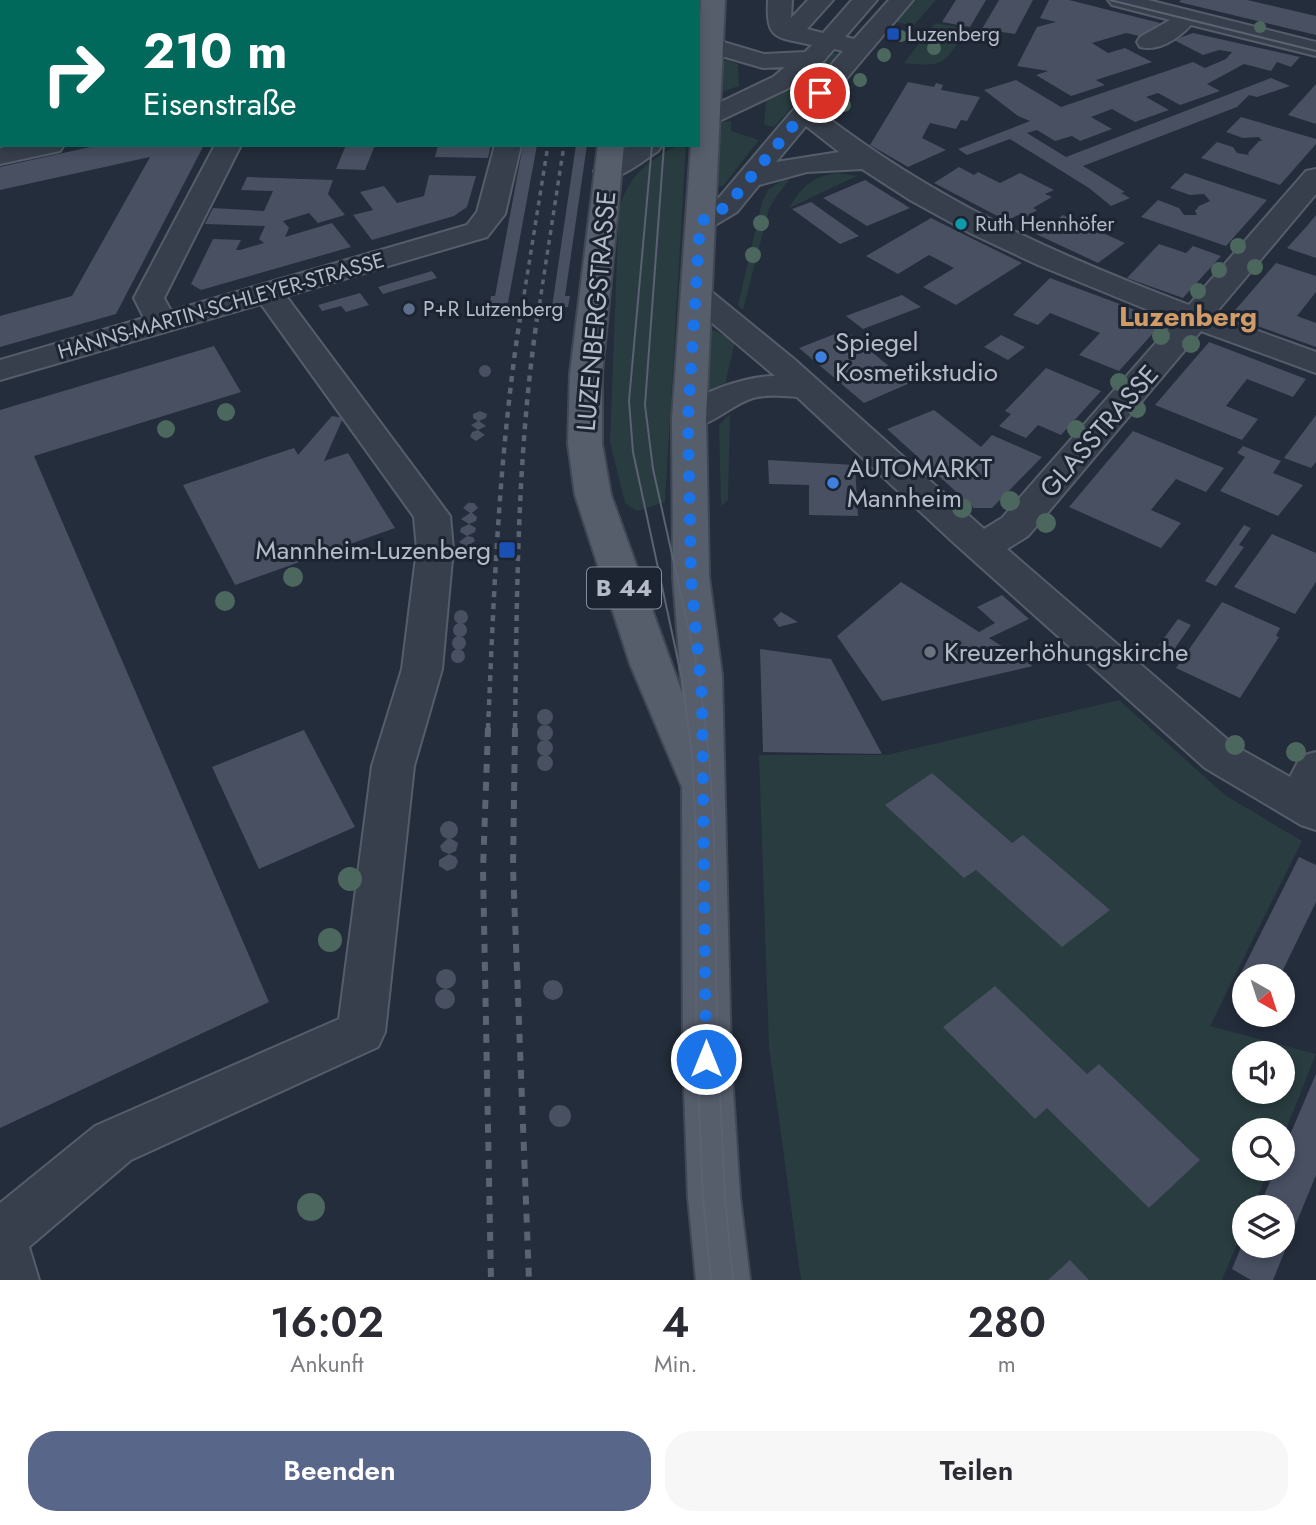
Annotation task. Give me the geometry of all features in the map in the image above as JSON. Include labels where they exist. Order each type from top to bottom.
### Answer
[{"type":"main road","name":"LUZENBERGSTRASSE","points":[[713,0],[702,121],[700,222],[688,419],[691,578],[702,675],[706,1059],[713,1198],[723,1280]]},
{"type":"main road","name":"LUZENBERGSTRASSE","points":[[610,158],[586,374],[585,444],[593,495],[650,664],[705,793]]},
{"type":"street","points":[[780,0],[779,25],[820,51]]},
{"type":"street","points":[[790,33],[821,0]]},
{"type":"street","points":[[702,121],[782,82],[820,51],[865,0]]},
{"type":"street","points":[[700,222],[727,206],[901,0]]},
{"type":"street","points":[[1119,0],[1316,48]]},
{"type":"street","points":[[1149,42],[1175,28],[1186,17]]},
{"type":"street","points":[[710,45],[763,61],[859,47]]},
{"type":"street","points":[[804,112],[839,142],[867,161],[980,226],[1100,281],[1316,363]]},
{"type":"street","points":[[0,156],[42,147]]},
{"type":"street","points":[[162,323],[149,299],[227,147]]},
{"type":"street","name":"HANNS-MARTIN-SCHLEYER-STRASSE","points":[[0,370],[477,230],[491,214],[508,147]]},
{"type":"street","points":[[610,158],[643,147]]},
{"type":"street","points":[[748,179],[800,163],[833,159],[867,161]]},
{"type":"street","name":"GLASSTRASSE","points":[[982,547],[1015,527],[1316,177]]},
{"type":"street","points":[[12,1280],[0,1237],[113,1143],[361,1032],[393,766],[422,669],[435,549],[432,516],[268,292]]},
{"type":"street","points":[[696,295],[756,343],[1220,757],[1310,794]]},
{"type":"street","points":[[688,419],[738,391],[754,386],[804,387]]},
{"type":"shaded area","points":[[916,0],[936,0],[913,26],[896,22]]},
{"type":"shaded area","points":[[935,23],[969,29],[943,60],[929,64],[904,63]]},
{"type":"shaded area","points":[[833,53],[839,54],[774,127],[764,125],[766,101],[791,88]]},
{"type":"shaded area","points":[[727,60],[738,64],[739,86],[722,92],[722,62]]},
{"type":"shaded area","points":[[731,121],[731,131],[759,140],[723,186],[718,186],[720,122]]},
{"type":"shaded area","points":[[675,147],[686,147],[665,502],[637,511],[625,503],[610,442],[619,207],[635,176]]},
{"type":"shaded area","points":[[792,173],[769,209],[743,310],[738,305],[762,202],[768,190]]},
{"type":"shaded area","points":[[838,173],[857,176],[789,208],[809,184],[821,177]]},
{"type":"shaded area","points":[[713,330],[735,341],[725,385],[714,392],[707,391],[709,334]]},
{"type":"shaded area","points":[[730,414],[728,500],[721,506],[719,425]]},
{"type":"shaded area","points":[[1119,700],[1225,795],[1302,841],[1241,964],[1232,964],[1232,982],[1210,1026],[1267,1041],[1232,1041],[1232,1104],[1295,1104],[1295,1048],[1316,1054],[1291,1118],[1232,1118],[1232,1181],[1264,1181],[1258,1195],[1232,1195],[1232,1256],[1222,1280],[801,1280],[769,1047],[759,755],[887,755]]},
{"type":"building","points":[[956,0],[986,0],[970,27],[942,22]]},
{"type":"building","points":[[999,0],[1033,0],[1015,34],[982,29]]},
{"type":"building","points":[[1049,0],[1069,0],[1160,23],[1144,37],[1126,33],[1092,43],[1108,53],[1125,48],[1152,62],[1096,80],[1105,85],[1071,96],[1036,75],[1048,71],[1017,66],[1037,27],[1056,22],[1040,18]]},
{"type":"building","points":[[1247,0],[1316,16],[1316,35],[1179,2]]},
{"type":"building","points":[[1193,33],[1300,57],[1291,67],[1277,62],[1271,71],[1244,64],[1207,84],[1220,91],[1180,105],[1158,93],[1146,97],[1169,110],[1135,122],[1112,109],[1091,117],[1112,129],[1080,141],[1072,136],[1055,141],[1037,130],[1027,133],[1066,157],[1271,78],[1290,86],[1257,97],[1249,95],[1237,107],[1083,166],[1125,192],[1121,193],[1130,198],[1111,206],[1089,188],[1010,139],[967,155],[958,149],[1030,121],[1018,116],[984,90],[1016,80],[1061,107],[1193,62],[1205,68],[1226,59],[1232,52],[1219,50],[1203,55],[1174,40]]},
{"type":"building","points":[[908,82],[934,87],[936,83],[943,85],[941,90],[980,97],[967,121],[961,120],[956,129],[930,123],[922,138],[946,150],[908,167],[870,145]]},
{"type":"building","points":[[1316,84],[1316,124],[1288,115],[1307,94]]},
{"type":"building","points":[[1241,117],[1316,139],[1316,144],[1280,185],[1201,158],[1217,142],[1233,147],[1237,153],[1249,155],[1259,141],[1262,141],[1259,137],[1243,138],[1226,132]]},
{"type":"building","points":[[90,147],[203,147],[116,314],[0,347],[0,316],[72,296],[150,157],[0,190],[0,167]]},
{"type":"building","points":[[345,147],[374,147],[365,170],[336,169]]},
{"type":"building","points":[[438,147],[491,147],[488,158],[435,157]]},
{"type":"building","points":[[523,147],[537,147],[507,308],[489,307],[491,296],[495,296]]},
{"type":"building","points":[[576,147],[587,147],[565,296],[570,296],[568,307],[552,307]]},
{"type":"building","points":[[959,167],[974,175],[978,172],[1000,183],[1020,173],[1054,190],[1045,194],[1052,197],[1033,208],[1037,210],[1024,218],[1018,215],[1007,221],[934,183]]},
{"type":"building","points":[[1185,173],[1267,200],[1226,246],[1141,217],[1158,200],[1179,208],[1184,215],[1197,215],[1195,211],[1199,206],[1210,201],[1204,194],[1190,195],[1170,188]]},
{"type":"building","points":[[429,175],[476,176],[467,207],[454,216],[372,240],[353,215],[373,210],[360,192],[384,186],[397,203],[424,196]]},
{"type":"building","points":[[247,177],[333,180],[328,194],[345,215],[318,223],[309,213],[283,221],[289,228],[285,237],[332,223],[351,247],[201,290],[191,284],[213,239],[241,240],[236,250],[264,243],[259,239],[265,226],[205,224],[213,208],[264,211],[273,191],[241,190]]},
{"type":"building","points":[[865,180],[910,208],[867,226],[823,198]]},
{"type":"building","points":[[811,202],[859,236],[840,244],[792,209]]},
{"type":"building","points":[[1063,215],[1125,243],[1098,263],[1036,234]]},
{"type":"building","points":[[1316,215],[1316,258],[1287,248],[1307,226]]},
{"type":"building","points":[[931,218],[1022,263],[956,305],[923,287],[954,268],[929,255],[898,274],[866,256]]},
{"type":"building","points":[[1159,244],[1186,253],[1193,246],[1221,256],[1183,298],[1127,278]]},
{"type":"building","points":[[1276,263],[1316,276],[1316,292],[1297,316],[1316,323],[1316,347],[1230,316]]},
{"type":"building","points":[[432,271],[437,278],[383,294],[378,287]]},
{"type":"building","points":[[1050,278],[1164,321],[1119,371],[1079,355],[1100,333],[1050,313],[1038,325],[1013,315]]},
{"type":"building","points":[[360,293],[369,305],[346,312],[341,306],[322,311],[318,305]]},
{"type":"building","points":[[902,295],[921,307],[863,329],[846,316]]},
{"type":"building","points":[[845,330],[910,383],[864,403],[799,348]]},
{"type":"building","points":[[1001,335],[1025,347],[1008,360],[984,347]]},
{"type":"building","points":[[1209,342],[1306,379],[1293,397],[1247,379],[1226,406],[1258,419],[1242,440],[1155,405]]},
{"type":"building","points":[[214,346],[241,392],[34,456],[269,1002],[0,1128],[0,410]]},
{"type":"building","points":[[485,365],[491,371],[485,377],[479,371]]},
{"type":"building","points":[[1046,368],[1101,391],[1061,435],[1038,425],[1026,438],[999,426],[1011,414],[1005,411]]},
{"type":"building","points":[[934,410],[981,447],[992,435],[1042,457],[992,508],[974,508],[887,429]]},
{"type":"building","points":[[480,411],[487,414],[486,418],[479,421],[486,426],[478,430],[471,425],[478,421],[473,418],[473,414]]},
{"type":"building","points":[[1316,415],[1316,462],[1311,468],[1284,458]]},
{"type":"building","points":[[332,416],[343,418],[324,461],[348,453],[395,528],[235,585],[183,485],[294,448],[298,455]]},
{"type":"building","points":[[478,430],[485,435],[476,441],[470,437],[472,432]]},
{"type":"building","points":[[1133,431],[1224,468],[1206,492],[1176,479],[1151,510],[1181,523],[1161,548],[1069,507]]},
{"type":"building","points":[[1243,446],[1281,461],[1273,473],[1303,485],[1278,516],[1220,491],[1245,457],[1237,453]]},
{"type":"building","points":[[768,460],[855,465],[858,516],[809,515],[809,485],[769,484]]},
{"type":"building","points":[[468,503],[474,503],[478,508],[472,513],[477,517],[476,521],[469,524],[461,519],[470,513],[463,508]]},
{"type":"building","points":[[469,524],[476,528],[475,532],[467,536],[460,532],[461,528]]},
{"type":"building","points":[[1244,525],[1251,528],[1239,545],[1244,547],[1216,586],[1205,581]]},
{"type":"building","points":[[1272,534],[1316,553],[1316,582],[1295,614],[1234,587]]},
{"type":"building","points":[[467,536],[473,537],[475,541],[466,547],[459,542]]},
{"type":"building","name":"Kreuzerhöhungskirche","points":[[901,582],[979,632],[995,623],[977,607],[1002,595],[1029,619],[989,638],[1033,666],[882,701],[837,636]]},
{"type":"building","points":[[1222,602],[1280,628],[1276,636],[1279,637],[1240,698],[1176,668]]},
{"type":"building","points":[[458,610],[464,610],[468,617],[464,624],[458,624],[454,620],[454,614]]},
{"type":"building","points":[[781,612],[798,622],[779,627],[773,619]]},
{"type":"building","points":[[1178,619],[1191,625],[1173,651],[1159,645]]},
{"type":"building","points":[[457,623],[463,623],[467,630],[463,637],[457,637],[453,633],[453,627]]},
{"type":"building","points":[[456,636],[462,636],[466,643],[462,650],[456,650],[452,646],[452,640]]},
{"type":"building","points":[[455,649],[461,649],[465,656],[461,663],[455,663],[451,659],[451,653]]},
{"type":"building","points":[[760,649],[831,659],[882,754],[763,752]]},
{"type":"building","points":[[545,709],[551,711],[551,723],[545,725],[539,723],[537,717],[539,711]]},
{"type":"building","points":[[545,725],[551,727],[551,739],[545,741],[539,739],[537,733],[539,727]]},
{"type":"building","points":[[304,730],[355,827],[259,869],[212,767]]},
{"type":"building","points":[[545,740],[551,742],[551,754],[545,756],[539,754],[537,748],[539,742]]},
{"type":"building","points":[[542,755],[548,755],[553,763],[551,769],[542,771],[537,766],[537,760]]},
{"type":"building","points":[[932,773],[1012,843],[1023,835],[1110,910],[1062,947],[976,870],[964,878],[885,805]]},
{"type":"building","points":[[449,821],[455,824],[458,830],[455,836],[449,839],[443,836],[440,830],[443,824]]},
{"type":"building","points":[[449,837],[458,843],[456,851],[449,854],[442,851],[440,846]]},
{"type":"building","points":[[449,854],[456,857],[458,862],[455,868],[447,871],[439,866],[439,860]]},
{"type":"building","points":[[1299,857],[1316,865],[1316,902],[1286,964],[1246,964]]},
{"type":"building","points":[[446,969],[453,972],[456,979],[453,986],[446,989],[439,986],[436,979],[439,972]]},
{"type":"building","points":[[553,980],[560,983],[563,990],[560,997],[553,1000],[546,997],[543,990],[546,983]]},
{"type":"building","points":[[995,986],[1087,1074],[1099,1064],[1200,1160],[1149,1208],[1047,1108],[1035,1119],[943,1027]]},
{"type":"building","points":[[445,989],[452,992],[455,999],[452,1006],[445,1009],[438,1006],[435,999],[438,992]]},
{"type":"building","points":[[1316,1074],[1316,1175],[1295,1226],[1295,1195],[1264,1195],[1270,1181],[1295,1181],[1295,1123]]},
{"type":"building","points":[[560,1105],[568,1108],[571,1116],[568,1124],[560,1127],[552,1124],[549,1116],[552,1108]]},
{"type":"building","points":[[1237,1258],[1282,1258],[1273,1280],[1251,1280],[1232,1269]]},
{"type":"building","points":[[1070,1260],[1089,1280],[1048,1280]]},
{"type":"tram line","points":[[1110,0],[1316,51]]},
{"type":"tram line","points":[[652,147],[629,401],[633,452],[682,679],[692,755],[696,834],[696,1031],[703,1198],[711,1280]]},
{"type":"tram line","points":[[664,147],[645,405],[653,469],[699,676],[709,754],[714,834],[717,1031],[725,1198],[733,1280]]},
{"type":"railway","points":[[521,314],[548,147]]},
{"type":"railway","points":[[538,314],[564,147]]},
{"type":"railway","points":[[488,729],[502,468],[521,312]]},
{"type":"railway","points":[[515,729],[522,468],[538,312]]},
{"type":"railway","points":[[488,728],[483,870],[491,1280]]},
{"type":"railway","points":[[515,728],[513,868],[529,1280]]},
{"type":"place","name":"Luzenberg","points":[[893,34]]},
{"type":"place","name":"Ruth Hennhöfer","points":[[961,224]]},
{"type":"place","name":"P+R Lutzenberg","points":[[409,309]]},
{"type":"place","name":"Spiegel Kosmetikstudio","points":[[821,357]]},
{"type":"place","name":"AUTOMARKT Mannheim","points":[[833,483]]},
{"type":"place","name":"Mannheim-Luzenberg","points":[[507,550]]},
{"type":"place","name":"Kreuzerhöhungskirche","points":[[930,652]]},
{"type":"district","name":"Luzenberg","points":[[1188,316]]},
{"type":"route","points":[[706,1059],[702,675],[691,578],[688,419],[700,222],[727,206],[820,93]]}]
